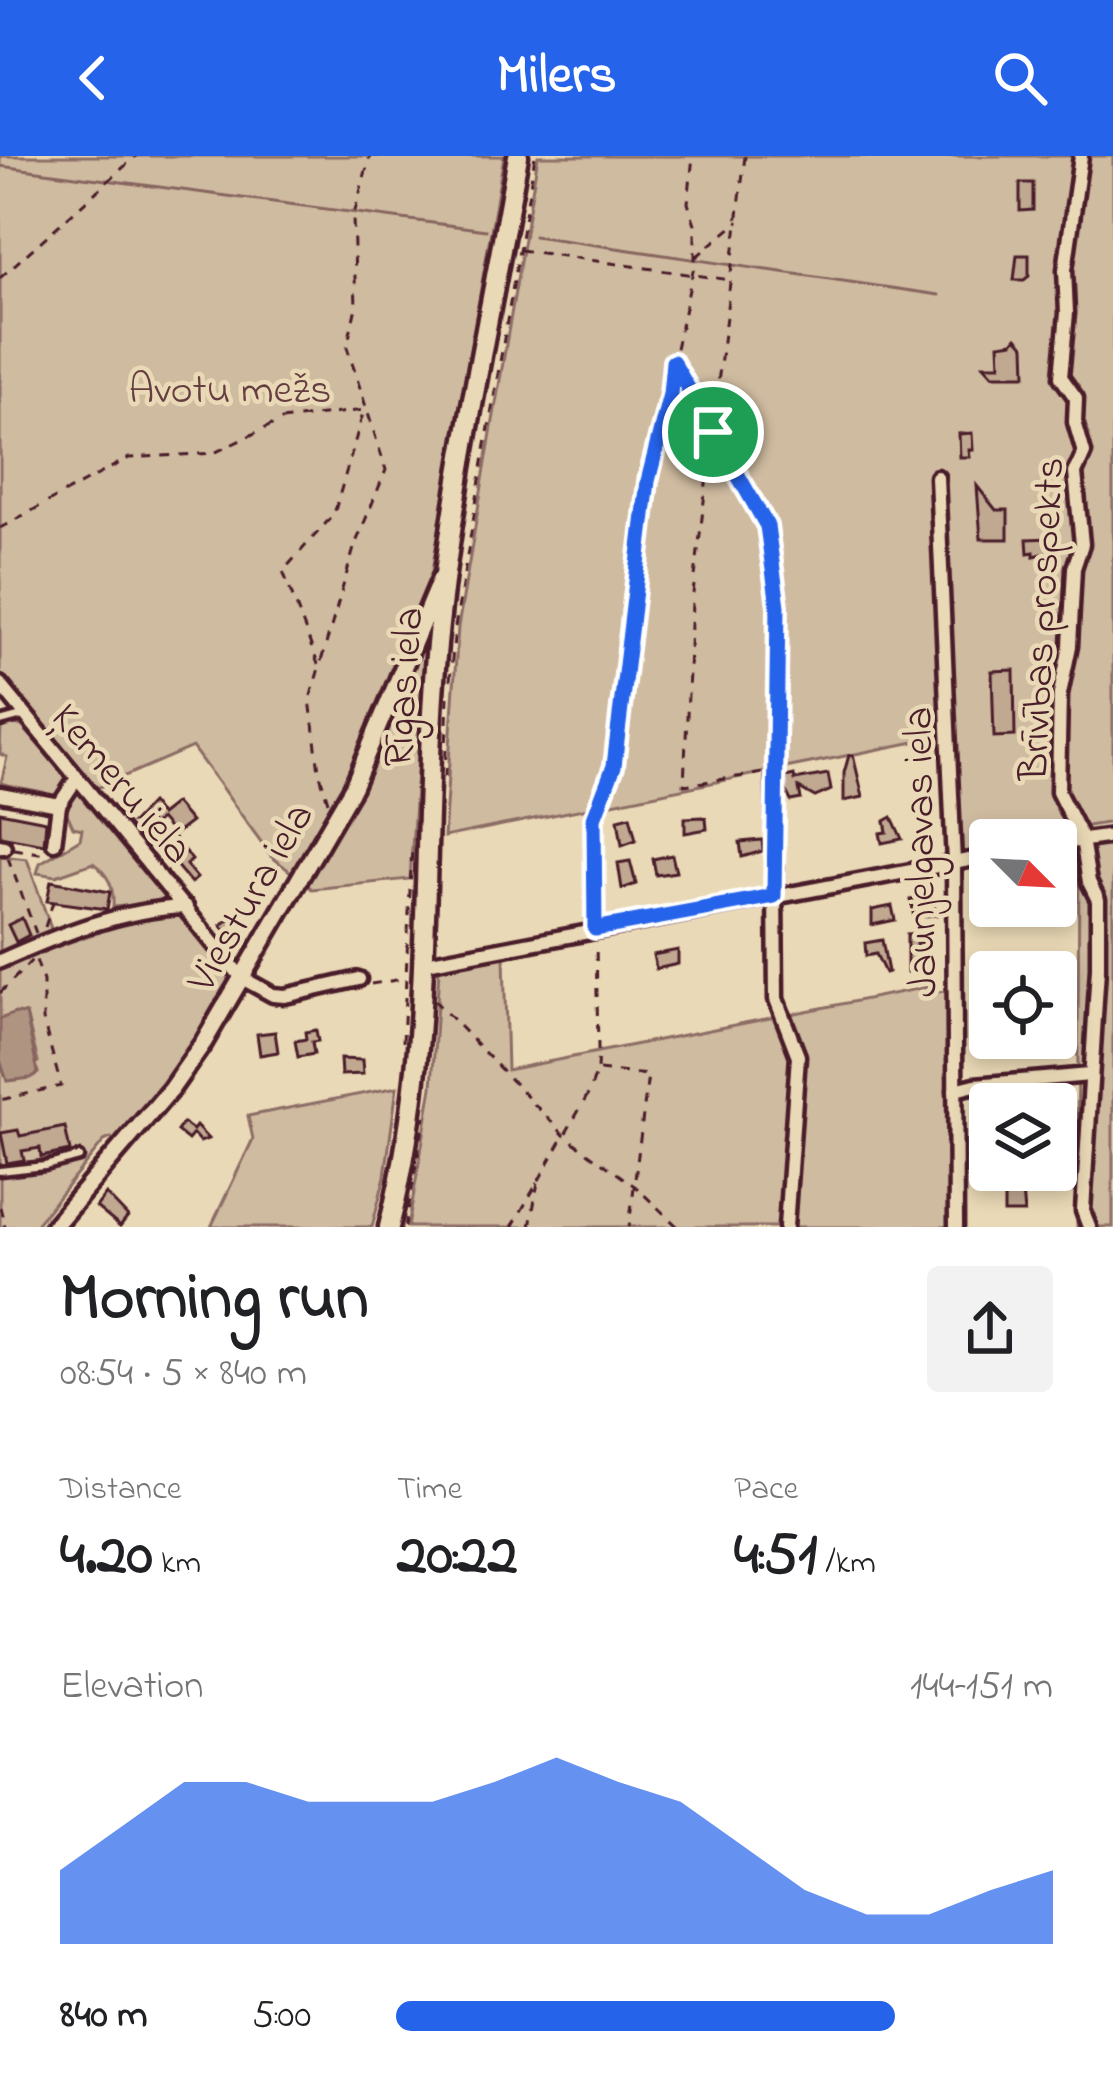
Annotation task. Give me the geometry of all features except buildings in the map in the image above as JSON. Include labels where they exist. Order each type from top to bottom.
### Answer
[{"type":"main road","name":"Rīgas iela","points":[[389,1227],[403,1173],[414,1094],[435,668],[446,566],[518,156]]},
{"type":"street","name":"Brīvības prospekts","points":[[1081,156],[1065,270],[1061,377],[1076,398],[1084,454],[1075,472],[1082,544],[1074,568],[1070,646],[1060,694],[1058,792],[1082,839],[1089,882],[1098,900],[1083,1211],[1089,1227]]},
{"type":"street","name":"Jaunjelgavas iela","points":[[937,477],[954,863],[956,1227]]},
{"type":"street","name":"Viestura iela","points":[[53,1227],[171,1089],[242,978],[334,822],[373,744],[446,566]]},
{"type":"street","name":"Ķemeru iela","points":[[0,685],[242,978]]},
{"type":"street","points":[[774,772],[776,999],[798,1056],[786,1227]]},
{"type":"street","points":[[54,843],[58,805],[77,778]]},
{"type":"street","points":[[0,794],[58,805]]},
{"type":"street","points":[[594,818],[595,929]]},
{"type":"street","points":[[1077,840],[1113,836]]},
{"type":"street","points":[[421,964],[969,860]]},
{"type":"street","points":[[0,961],[40,943],[150,908],[186,907]]},
{"type":"street","points":[[242,978],[273,995],[285,996],[359,979]]},
{"type":"street","points":[[955,1090],[975,1084],[1090,1075]]},
{"type":"lane","points":[[0,722],[26,715]]},
{"type":"lane","points":[[0,1171],[79,1156]]},
{"type":"path","points":[[0,278],[136,156]]},
{"type":"path","points":[[334,822],[319,770],[310,699],[356,544],[386,470],[346,347],[356,307],[353,218],[370,156]]},
{"type":"path","points":[[444,779],[455,626],[535,156]]},
{"type":"path","points":[[594,818],[614,766],[648,481],[692,277],[695,224],[688,203],[693,156]]},
{"type":"path","points":[[673,362],[713,432],[767,526],[778,606],[774,772],[684,784],[692,602],[713,432],[732,280],[745,156]]},
{"type":"path","points":[[694,258],[739,221]]},
{"type":"path","points":[[519,249],[732,280]]},
{"type":"path","points":[[0,528],[129,458],[214,453],[282,420],[364,410]]},
{"type":"path","points":[[320,669],[284,571],[334,514],[364,410]]},
{"type":"path","points":[[2,847],[48,854],[54,843]]},
{"type":"path","points":[[2,847],[40,943]]},
{"type":"path","points":[[40,943],[53,902]]},
{"type":"path","points":[[512,1227],[597,1070],[595,929]]},
{"type":"path","points":[[0,993],[35,957],[43,981],[43,1021],[61,1086],[0,1100]]},
{"type":"path","points":[[359,979],[366,985],[406,980]]},
{"type":"path","points":[[434,1000],[565,1136],[636,1187],[678,1227]]},
{"type":"path","points":[[597,1070],[648,1075],[629,1227]]},
{"type":"path","points":[[530,1227],[538,1180]]},
{"type":"path","points":[[0,1207],[4,1227]]},
{"type":"green space","name":"Avotu mežs","points":[[0,156],[504,156],[429,588],[410,879],[312,889],[272,857],[192,747],[88,792],[0,684]]},
{"type":"green space","points":[[538,156],[1113,156],[1113,822],[1088,826],[1078,831],[1082,839],[1077,839],[1077,819],[969,819],[969,855],[959,857],[954,734],[444,837],[458,627]]},
{"type":"green space","points":[[1,726],[22,726],[170,896],[168,902],[113,907],[109,882],[93,863],[56,876],[37,873],[40,863],[80,839],[82,829],[73,827],[53,797],[1,783],[7,757],[0,754]]},
{"type":"green space","points":[[1113,844],[1113,1227],[1077,1227],[1079,848]]},
{"type":"green space","points":[[0,856],[27,859],[57,946],[149,916],[182,915],[238,976],[165,1085],[117,1143],[111,1138],[104,1141],[34,1227],[0,1227],[0,1060],[7,1080],[38,1062],[26,1014],[0,1019]]},
{"type":"green space","points":[[504,956],[507,1070],[927,987],[933,992],[953,991],[956,1227],[408,1227],[432,1087],[439,969]]},
{"type":"green space","points":[[397,1087],[385,1176],[372,1227],[211,1227],[253,1139],[248,1116]]},
{"type":"shaded area","points":[[26,1014],[38,1073],[7,1081],[0,1060],[0,1019]]},
{"type":"waterway","points":[[0,166],[486,230]]},
{"type":"waterway","points":[[534,236],[939,295]]},
{"type":"route","points":[[673,362],[713,432],[767,526],[778,606],[774,896],[595,929],[594,818],[614,766],[648,481],[658,452],[673,362]]}]
